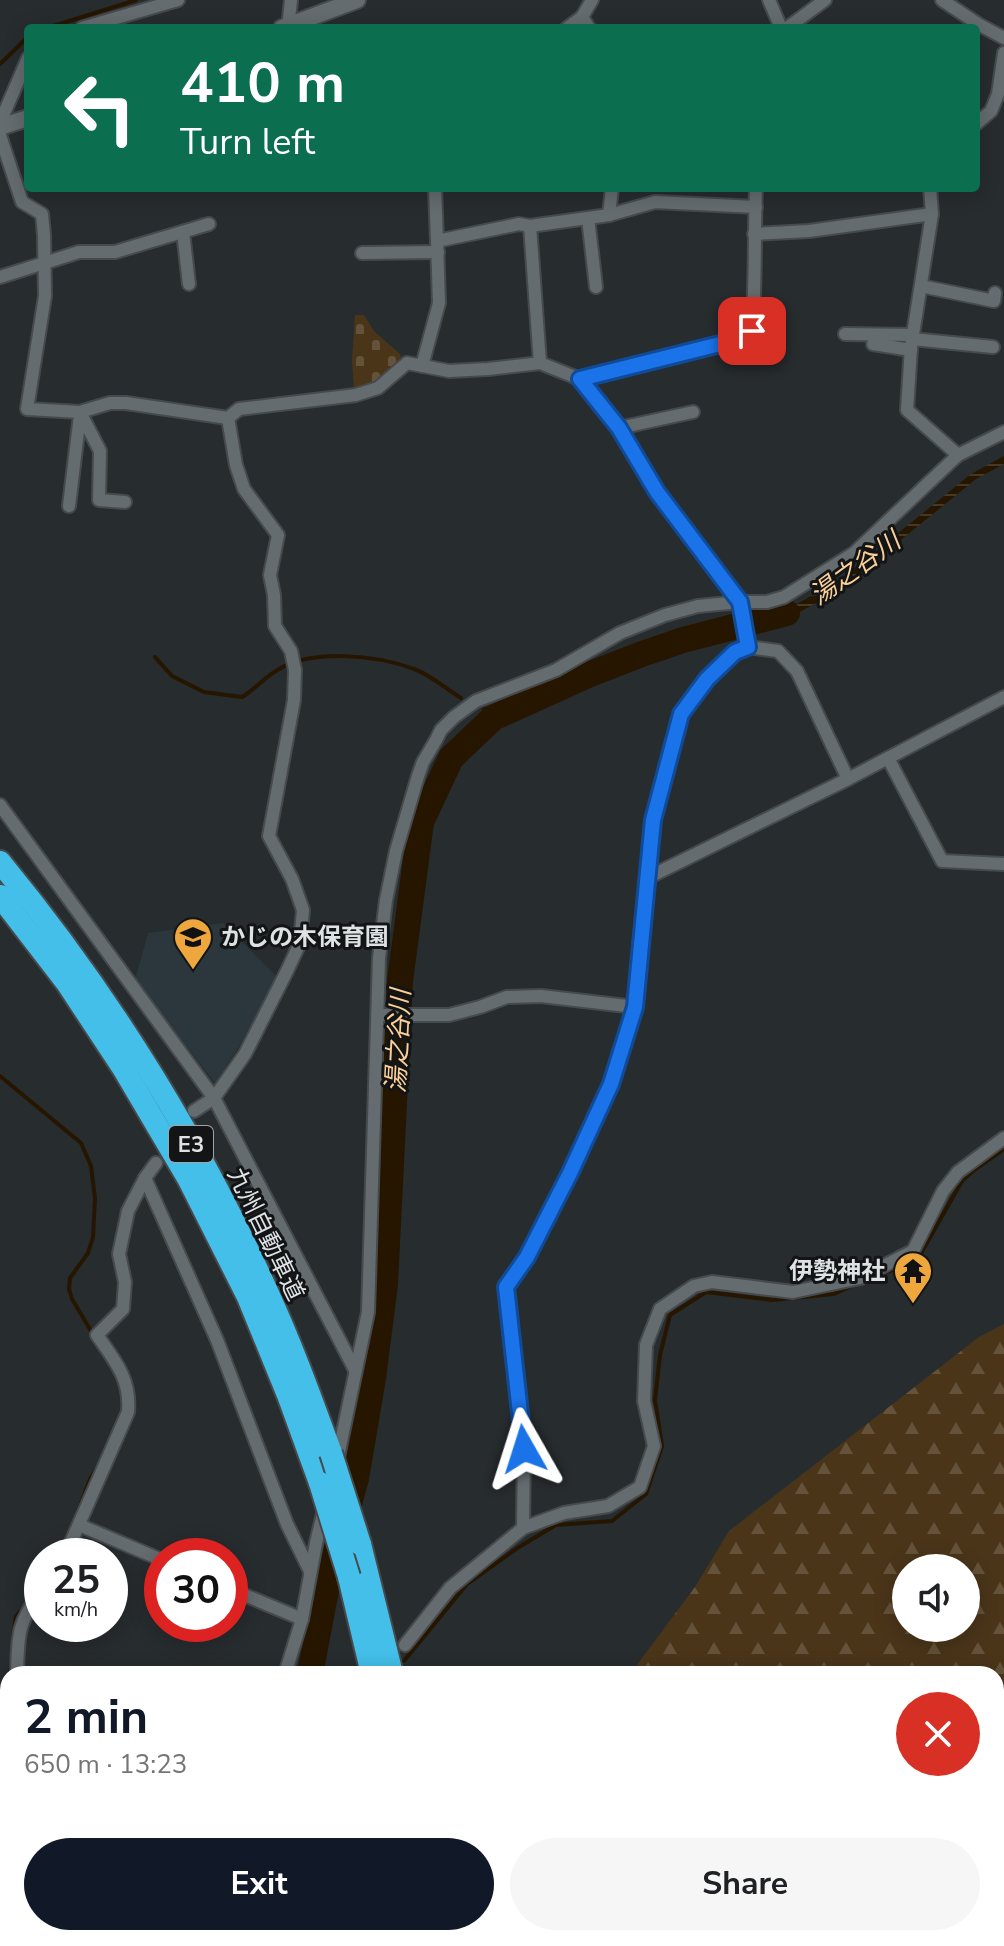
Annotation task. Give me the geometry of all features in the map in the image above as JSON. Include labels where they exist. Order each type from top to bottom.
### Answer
[{"type":"highway","name":"九州自動車道","points":[[0,862],[30,899],[139,1054],[206,1169],[266,1289],[307,1385],[331,1453],[360,1544],[390,1666]]},
{"type":"highway","name":"九州自動車道","points":[[0,896],[67,983],[123,1068],[189,1180],[248,1297],[320,1483],[349,1577],[370,1666]]},
{"type":"street","points":[[96,24],[178,0]]},
{"type":"street","points":[[287,24],[291,0]]},
{"type":"street","points":[[294,24],[357,0]]},
{"type":"street","points":[[586,23],[592,0]]},
{"type":"street","points":[[769,0],[779,24]]},
{"type":"street","points":[[792,24],[825,0]]},
{"type":"street","points":[[943,0],[980,24]]},
{"type":"street","points":[[961,13],[961,24]]},
{"type":"street","points":[[980,24],[1004,38]]},
{"type":"street","points":[[980,121],[991,111],[998,94],[1004,53]]},
{"type":"street","points":[[0,125],[24,68]]},
{"type":"street","points":[[0,125],[24,119]]},
{"type":"street","points":[[0,135],[22,202],[42,214],[45,296],[27,409],[80,412],[110,403],[126,403],[228,418],[239,409],[356,395],[378,388],[407,363],[449,371],[540,363],[580,379],[619,428],[657,492],[740,606],[747,642]]},
{"type":"street","points":[[422,366],[439,303],[435,192]]},
{"type":"street","points":[[609,215],[612,192]]},
{"type":"street","points":[[580,379],[748,337],[752,331],[755,290],[756,192]]},
{"type":"street","points":[[930,192],[932,214],[912,341],[907,410],[958,455]]},
{"type":"street","points":[[362,253],[438,246],[519,224],[530,226],[609,215],[655,202],[756,207]]},
{"type":"street","points":[[754,234],[809,231],[932,214]]},
{"type":"street","points":[[588,218],[596,287]]},
{"type":"street","points":[[0,277],[79,252],[115,252],[209,224]]},
{"type":"street","points":[[530,226],[540,363]]},
{"type":"street","points":[[183,232],[189,284]]},
{"type":"street","points":[[921,286],[994,301],[995,293]]},
{"type":"street","points":[[845,334],[993,347]]},
{"type":"street","points":[[873,344],[912,341]]},
{"type":"street","points":[[80,412],[100,451],[99,500],[125,502]]},
{"type":"street","points":[[69,506],[80,412]]},
{"type":"street","points":[[619,428],[693,412]]},
{"type":"street","points":[[194,1111],[214,1098],[245,1054],[300,943],[303,910],[292,879],[269,836],[294,700],[295,670],[291,651],[275,626],[270,575],[278,535],[244,489],[236,465],[228,418]]},
{"type":"street","points":[[287,1666],[302,1619],[368,1312],[372,1130],[381,1015],[379,958],[386,900],[396,851],[423,762],[441,730],[476,701],[556,670],[620,633],[665,615],[698,606],[740,606],[784,597],[854,553],[958,455],[1004,432]]},
{"type":"street","points":[[747,642],[778,651],[797,671],[848,779]]},
{"type":"street","points":[[523,1528],[524,1449],[506,1287],[527,1257],[570,1173],[611,1084],[635,1007],[653,820],[681,714],[707,679],[747,642]]},
{"type":"street","points":[[647,878],[848,779],[1004,697]]},
{"type":"street","points":[[888,758],[942,861],[1004,864]]},
{"type":"street","points":[[0,805],[214,1098],[355,1370]]},
{"type":"street","points":[[381,1015],[449,1015],[507,997],[541,996],[635,1007]]},
{"type":"street","points":[[405,1645],[450,1588],[523,1528],[564,1513],[608,1506],[640,1487],[654,1446],[644,1401],[646,1345],[660,1309],[694,1286],[712,1282],[793,1292],[860,1278],[913,1251],[943,1191],[958,1172],[1004,1138]]},
{"type":"street","points":[[73,1538],[128,1412],[128,1387],[122,1372],[97,1335],[123,1309],[125,1282],[119,1254],[128,1211],[156,1163]]},
{"type":"street","points":[[145,1178],[217,1340],[287,1524],[310,1571]]},
{"type":"street","points":[[79,1525],[144,1552]]},
{"type":"street","points":[[248,1596],[302,1619]]},
{"type":"street","points":[[17,1666],[18,1635],[24,1618]]},
{"type":"shaded area","points":[[1004,456],[1004,464],[976,479],[839,590],[791,617],[754,626],[753,618],[790,608],[844,577],[971,474]]},
{"type":"shaded area","points":[[223,923],[278,978],[215,1083],[135,980],[148,933]]},
{"type":"green space","points":[[355,315],[364,315],[374,331],[401,355],[394,368],[383,378],[354,388],[352,361]]},
{"type":"green space","points":[[1004,1324],[1004,1666],[636,1666],[695,1587],[729,1531],[979,1337]]},
{"type":"waterway","points":[[60,24],[136,0]]},
{"type":"waterway","points":[[0,64],[24,41]]},
{"type":"waterway","name":"湯之谷川","points":[[312,1666],[327,1585],[356,1478],[373,1378],[385,1284],[400,981],[421,822],[451,758],[493,718],[642,654],[787,613]]},
{"type":"waterway","points":[[155,657],[172,676],[204,692],[242,697],[290,664],[307,659],[344,656],[382,660],[414,669],[461,698]]},
{"type":"waterway","points":[[484,709],[493,718]]},
{"type":"waterway","points":[[0,1076],[81,1143],[91,1166],[95,1198],[93,1237],[88,1253],[70,1278],[69,1289],[94,1336]]},
{"type":"waterway","points":[[879,1275],[919,1257],[962,1181],[1004,1149]]},
{"type":"waterway","points":[[404,1661],[467,1584],[519,1547],[556,1525],[612,1521],[646,1494],[662,1446],[655,1400],[660,1355],[670,1315],[706,1292],[772,1300],[834,1294],[856,1284]]},
{"type":"waterway","points":[[76,1517],[90,1479],[100,1463]]},
{"type":"waterway","points":[[13,1637],[16,1616],[24,1607]]},
{"type":"waterway","points":[[11,1666],[12,1658]]},
{"type":"place","name":"かじの木保育園","points":[[193,971]]},
{"type":"place","name":"伊勢神社","points":[[913,1305]]},
{"type":"route","points":[[524,1449],[506,1287],[527,1257],[570,1173],[611,1084],[635,1007],[653,820],[681,714],[707,679],[735,652],[748,647],[740,602],[657,492],[619,428],[580,379],[748,337],[752,331]]}]
